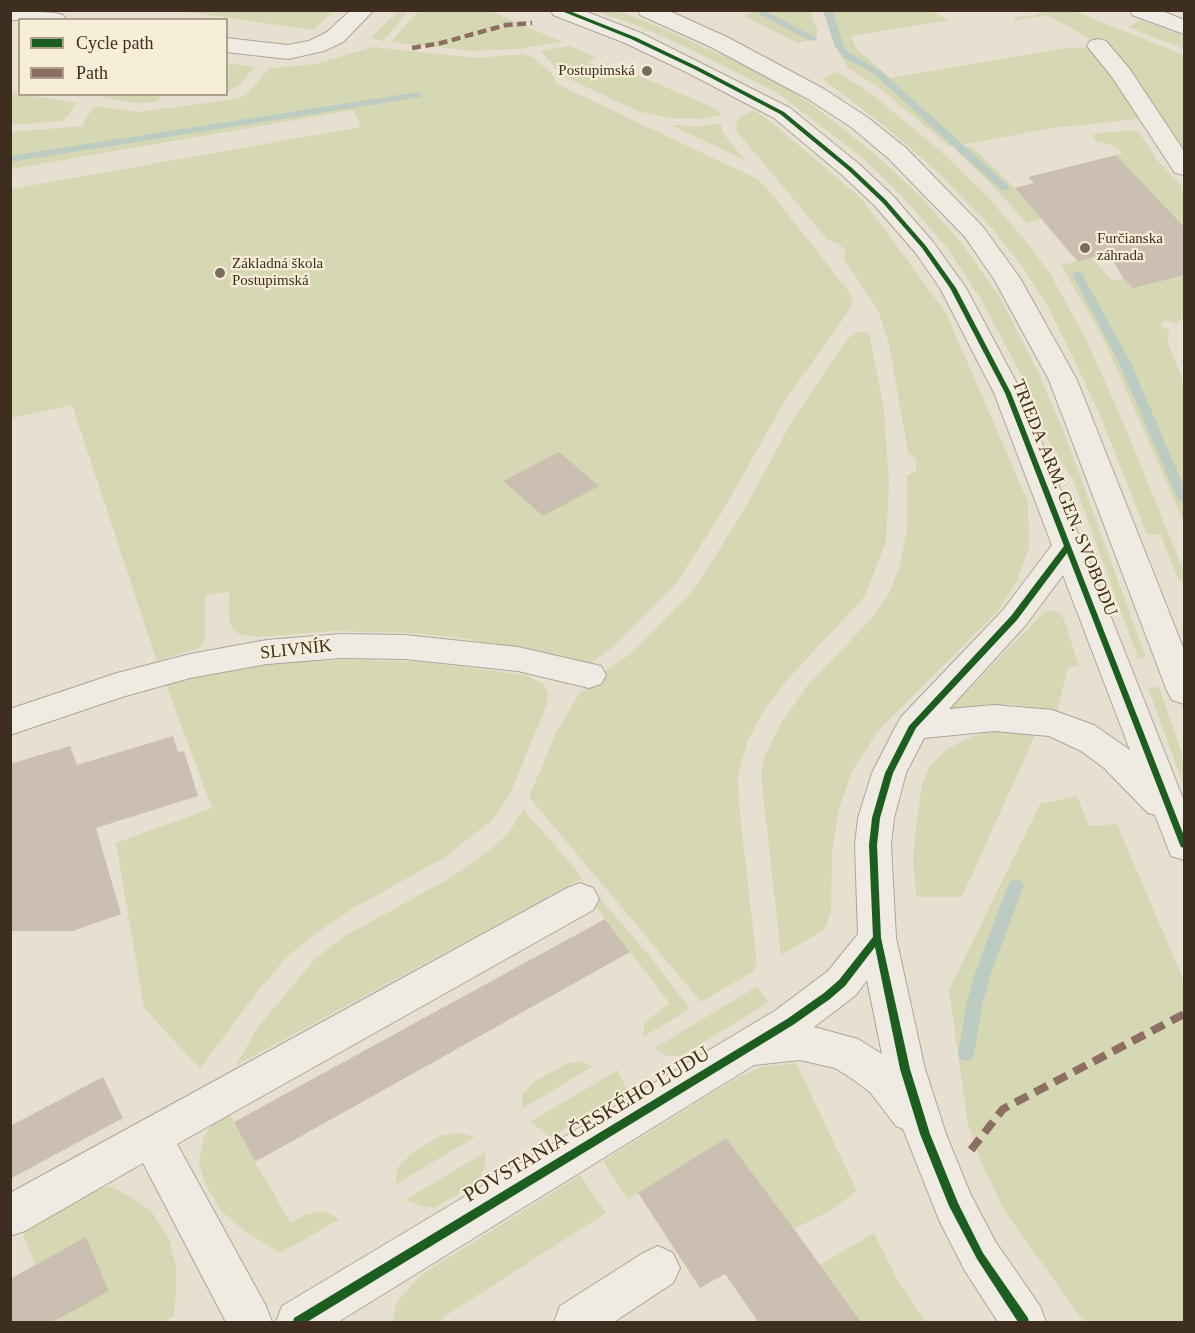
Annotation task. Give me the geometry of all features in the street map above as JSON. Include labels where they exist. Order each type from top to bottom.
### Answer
[{"type":"street","points":[[228,45],[288,52],[316,46],[335,36],[364,10]]},
{"type":"street","name":"TRIEDA ARM. GEN. SVOBODU","points":[[561,10],[643,43],[782,113],[850,169],[884,201],[924,247],[952,288],[1008,393],[1170,813],[1185,845]]},
{"type":"street","points":[[648,10],[729,47],[816,94],[859,122],[897,153],[974,232],[1007,278],[1063,380],[1185,691]]},
{"type":"street","points":[[1140,10],[1185,28]]},
{"type":"street","points":[[10,13],[42,18]]},
{"type":"street","points":[[1098,46],[1128,82],[1185,168]]},
{"type":"street","points":[[1024,1323],[980,1256],[954,1206],[925,1134],[905,1069],[877,938],[873,873],[876,818],[889,773],[913,726],[1014,618],[1068,546]]},
{"type":"street","name":"SLIVNÍK","points":[[10,722],[117,686],[171,671],[267,652],[341,646],[405,647],[518,659],[589,675]]},
{"type":"street","points":[[913,726],[994,718],[1052,723],[1082,734],[1109,753],[1170,813]]},
{"type":"street","points":[[10,1216],[580,899]]},
{"type":"street","name":"POVSTANIA ČESKÉHO ĽUDU","points":[[324,1316],[827,996],[842,983],[877,938]]},
{"type":"street","points":[[744,1050],[800,1042],[844,1053],[884,1079],[925,1134]]},
{"type":"street","points":[[151,1137],[250,1323]]},
{"type":"street","points":[[576,1323],[658,1268]]},
{"type":"green space","points":[[754,10],[810,11],[818,32],[816,38],[798,43],[744,16]]},
{"type":"green space","points":[[181,11],[334,11],[313,30]]},
{"type":"green space","points":[[398,11],[408,11],[383,41],[371,38]]},
{"type":"green space","points":[[418,11],[491,11],[562,42],[518,49],[472,51],[391,42]]},
{"type":"green space","points":[[594,11],[617,11],[641,19],[760,72],[785,87],[818,109],[875,154],[922,198],[964,246],[1001,299],[1038,372],[1067,440],[1146,658],[1138,658],[1073,480],[1048,440],[1020,373],[982,301],[947,248],[905,199],[864,159],[776,92],[686,47],[636,25]]},
{"type":"green space","points":[[825,11],[930,11],[950,20],[851,36],[855,47],[890,78],[1066,48],[1093,47],[1147,118],[1053,128],[950,147],[878,87],[848,68]]},
{"type":"green space","points":[[1042,11],[1074,11],[1184,55],[1184,149],[1103,46],[1047,15],[1015,21],[1015,17],[1036,15]]},
{"type":"green space","points":[[1141,20],[1184,36],[1184,49],[1128,27]]},
{"type":"green space","points":[[569,46],[596,57],[587,62],[622,77],[630,72],[710,106],[723,115],[701,119],[669,118],[637,111],[563,76],[541,51]]},
{"type":"green space","points":[[373,47],[477,58],[522,54],[533,57],[552,74],[557,84],[757,179],[767,188],[853,297],[850,309],[784,402],[721,514],[674,586],[613,647],[588,665],[463,638],[411,633],[335,631],[257,637],[241,635],[233,630],[229,618],[229,592],[205,595],[205,640],[199,648],[157,661],[72,405],[11,418],[11,189],[361,127],[353,110],[11,169],[11,132],[83,126],[84,120],[95,106],[138,112],[229,100],[245,96],[270,68],[315,64]]},
{"type":"green space","points":[[228,63],[254,67],[240,85],[228,91],[230,71]]},
{"type":"green space","points":[[837,72],[869,92],[938,149],[986,195],[1025,240],[1051,275],[1088,343],[1128,434],[1184,572],[1184,581],[1179,581],[1160,534],[1147,535],[1102,420],[1079,370],[1051,312],[1024,269],[991,227],[939,173],[887,128],[823,79]]},
{"type":"green space","points":[[10,93],[77,103],[63,121],[11,125]]},
{"type":"green space","points":[[162,96],[156,102],[137,103],[102,97]]},
{"type":"green space","points":[[753,110],[765,117],[862,199],[946,313],[1028,502],[1029,548],[1017,581],[999,610],[878,731],[852,771],[838,811],[832,855],[831,913],[824,930],[781,955],[761,775],[764,758],[782,722],[807,686],[873,617],[889,594],[900,565],[907,529],[907,476],[916,471],[916,459],[908,452],[889,344],[878,310],[844,259],[846,252],[839,244],[828,240],[738,133],[736,124],[739,118]]},
{"type":"green space","points":[[721,124],[722,132],[746,161],[671,125],[696,126]]},
{"type":"green space","points":[[1135,130],[1139,132],[1158,161],[1184,188],[1184,228],[1116,155],[1123,153],[1115,146],[1093,138],[1093,135],[1099,133]]},
{"type":"green space","points":[[971,146],[1015,188],[1042,219],[1027,223],[954,149]]},
{"type":"green space","points":[[1092,258],[1113,281],[1123,278],[1131,287],[1168,279],[1184,270],[1184,318],[1175,324],[1165,320],[1160,326],[1169,330],[1168,343],[1184,383],[1184,522],[1104,340],[1061,265]]},
{"type":"green space","points":[[859,332],[869,333],[884,410],[889,483],[886,541],[865,596],[788,679],[766,707],[748,740],[738,775],[739,806],[757,963],[754,971],[701,1002],[529,797],[555,735],[579,694],[601,674],[633,652],[695,588],[744,510],[792,421],[848,338]]},
{"type":"green space","points":[[1052,610],[1064,619],[1079,666],[1068,667],[1057,712],[1009,704],[950,712],[949,710],[1043,613]]},
{"type":"green space","points":[[355,660],[423,662],[526,675],[543,684],[548,694],[546,707],[509,796],[490,822],[442,859],[355,907],[312,936],[286,958],[257,992],[200,1069],[144,1008],[116,843],[212,808],[165,682],[281,662]]},
{"type":"green space","points":[[1159,687],[1184,760],[1184,786],[1148,688]]},
{"type":"green space","points":[[994,731],[1036,733],[962,897],[917,897],[913,861],[916,826],[922,785],[928,769],[947,749],[973,736]]},
{"type":"green space","points":[[1077,796],[1089,826],[1117,824],[1184,981],[1184,1322],[1084,1322],[1004,1210],[980,1159],[968,1125],[949,990],[1040,804]]},
{"type":"green space","points":[[523,809],[583,878],[235,1066],[259,1026],[315,959],[345,936],[450,878],[486,853],[509,833]]},
{"type":"green space","points":[[598,896],[652,959],[690,1009],[643,1037],[644,1023],[669,1003],[591,900]]},
{"type":"green space","points":[[756,987],[769,1002],[681,1056],[667,1056],[655,1048]]},
{"type":"green space","points":[[580,1061],[593,1066],[522,1109],[522,1096],[532,1083],[566,1064]]},
{"type":"green space","points":[[796,1063],[857,1191],[830,1211],[794,1229],[726,1138],[628,1200],[603,1161],[738,1077],[761,1067]]},
{"type":"green space","points":[[618,1070],[627,1091],[551,1137],[530,1122]]},
{"type":"green space","points":[[228,1111],[291,1223],[305,1215],[323,1211],[340,1219],[280,1253],[245,1231],[221,1211],[205,1184],[199,1163],[204,1137],[213,1122]]},
{"type":"green space","points":[[460,1133],[475,1137],[396,1184],[397,1168],[412,1153],[442,1135]]},
{"type":"green space","points":[[485,1152],[485,1165],[478,1182],[435,1208],[405,1200]]},
{"type":"green space","points":[[580,1175],[606,1213],[442,1318],[441,1322],[392,1322],[397,1302],[421,1275]]},
{"type":"green space","points":[[112,1187],[151,1211],[168,1236],[176,1265],[176,1293],[174,1316],[164,1322],[61,1322],[59,1318],[109,1290],[86,1238],[35,1265],[20,1227],[87,1189]]},
{"type":"green space","points":[[874,1233],[898,1281],[926,1322],[862,1322],[826,1273],[749,1307]]},
{"type":"building","points":[[1116,155],[1185,228],[1185,275],[1133,288],[1124,279],[1108,253],[1078,262],[1015,188],[1034,183],[1028,177]]},
{"type":"building","points":[[559,452],[599,486],[543,516],[503,481]]},
{"type":"building","points":[[173,736],[178,752],[184,751],[198,796],[96,828],[121,914],[73,931],[10,931],[10,764],[70,746],[77,765]]},
{"type":"building","points":[[605,919],[630,952],[255,1162],[234,1122]]},
{"type":"building","points":[[103,1077],[123,1118],[10,1179],[10,1126]]},
{"type":"building","points":[[726,1138],[862,1323],[759,1323],[725,1274],[700,1288],[638,1193]]},
{"type":"building","points":[[86,1237],[109,1291],[51,1323],[10,1323],[10,1279]]},
{"type":"waterway","points":[[756,10],[813,39]]},
{"type":"waterway","points":[[827,10],[840,47],[846,55],[877,72],[1005,188]]},
{"type":"waterway","points":[[10,159],[418,95]]},
{"type":"waterway","points":[[1077,274],[1125,363],[1184,500]]},
{"type":"waterway","points":[[966,1054],[974,1006],[982,976],[1016,885]]},
{"type":"marked path","points":[[412,48],[441,43],[506,25],[532,23]]},
{"type":"marked path","points":[[971,1150],[1003,1109],[1184,1014]]},
{"type":"cycle path","points":[[561,10],[633,38],[782,113],[850,169],[884,201],[924,247],[953,288],[1008,393],[1184,845]]},
{"type":"cycle path","points":[[1024,1322],[980,1256],[954,1206],[925,1134],[905,1069],[877,938],[873,845],[876,818],[889,773],[913,726],[1014,618],[1068,546]]},
{"type":"cycle path","points":[[298,1322],[790,1022],[842,983],[877,938]]},
{"type":"place","name":"Postupimská","points":[[647,71]]},
{"type":"place","name":"Furčianska záhrada","points":[[1085,248]]},
{"type":"place","name":"Základná škola Postupimská","points":[[220,273]]}]
